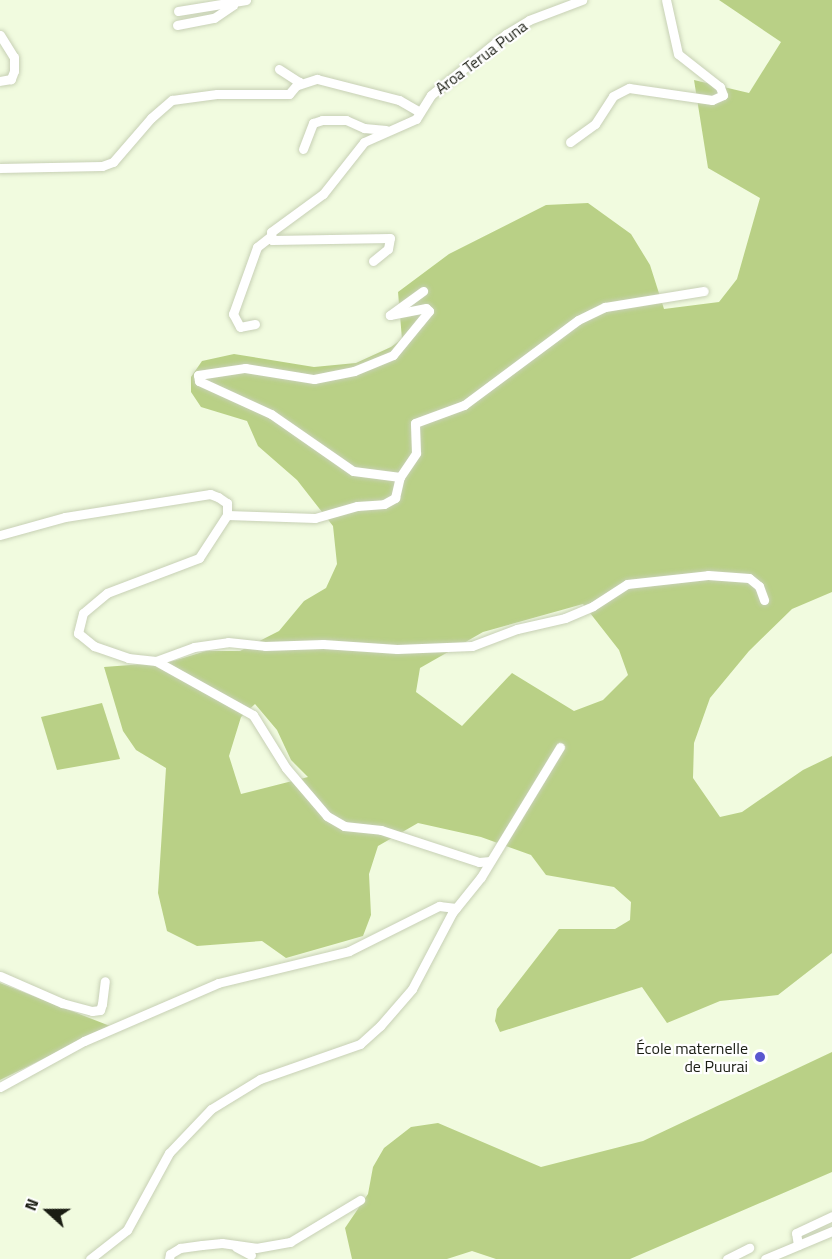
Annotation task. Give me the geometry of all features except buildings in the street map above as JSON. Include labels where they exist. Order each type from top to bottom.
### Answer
[{"type":"street","points":[[178,11],[246,0]]},
{"type":"street","name":"Aroa Terua Puna","points":[[255,324],[240,327],[233,314],[257,247],[271,236],[274,229],[323,194],[353,152],[388,130],[408,125],[431,95],[506,34],[528,20],[582,0]]},
{"type":"street","points":[[570,142],[595,124],[613,96],[629,88],[712,100],[723,95],[720,87],[678,54],[666,0]]},
{"type":"street","points":[[177,25],[214,18],[234,3]]},
{"type":"street","points":[[0,34],[14,57],[15,71],[11,79],[0,81]]},
{"type":"street","points":[[279,69],[290,74],[298,85]]},
{"type":"street","points":[[0,75],[15,71]]},
{"type":"street","points":[[0,168],[102,166],[113,162],[151,117],[172,100],[217,94],[280,96],[298,85],[317,80],[399,100],[420,112]]},
{"type":"street","points":[[303,149],[313,123],[322,120],[346,120],[375,130],[388,130]]},
{"type":"street","points":[[271,236],[272,240],[390,238],[388,249],[373,261]]},
{"type":"street","points":[[400,477],[353,471],[271,414],[199,381],[198,375],[245,368],[314,379],[354,371],[393,355],[429,311],[426,308],[390,315],[423,291]]},
{"type":"street","points":[[227,515],[315,518],[357,506],[384,504],[395,498],[400,477],[416,453],[415,423],[464,405],[578,320],[605,307],[704,291]]},
{"type":"street","points":[[0,535],[65,517],[210,494],[227,503],[227,515],[219,531],[194,562],[107,593],[83,613],[78,622],[78,633],[94,646],[128,658],[156,661],[253,715],[272,750],[327,816],[344,826],[381,830],[479,862],[490,861]]},
{"type":"street","points":[[156,661],[194,647],[228,642],[265,646],[323,644],[398,649],[472,646],[517,629],[565,618],[593,606],[627,584],[708,575],[749,578],[759,586],[764,600]]},
{"type":"street","points":[[90,1259],[126,1230],[169,1153],[211,1108],[260,1079],[360,1044],[380,1026],[411,989],[456,908],[490,861],[560,747]]},
{"type":"street","points":[[0,1087],[84,1041],[218,983],[356,949],[439,906],[456,908]]},
{"type":"street","points":[[0,976],[62,1003],[92,1011],[100,1010],[105,981]]},
{"type":"street","points":[[169,1259],[170,1254],[180,1248],[222,1243],[256,1248],[290,1242],[360,1200]]},
{"type":"street","points":[[798,1245],[796,1233],[832,1216]]},
{"type":"street","points":[[765,1259],[832,1231]]},
{"type":"street","points":[[222,1243],[251,1255]]},
{"type":"street","points":[[727,1259],[749,1248]]},
{"type":"green space","points":[[719,0],[832,0],[832,592],[792,609],[749,651],[710,698],[694,743],[693,778],[720,817],[742,812],[803,770],[832,756],[832,953],[778,995],[720,1001],[667,1023],[642,987],[500,1032],[495,1021],[497,1009],[559,929],[615,929],[630,920],[631,902],[614,887],[546,875],[531,855],[481,837],[418,823],[378,846],[369,874],[371,915],[363,936],[286,958],[262,941],[197,946],[167,931],[158,893],[166,768],[136,750],[123,731],[104,667],[170,662],[206,651],[240,651],[279,631],[304,601],[326,588],[337,564],[333,526],[297,480],[258,446],[247,421],[201,407],[191,392],[191,377],[202,361],[234,354],[314,367],[356,363],[391,347],[402,339],[398,292],[449,254],[546,205],[588,203],[631,234],[650,265],[664,309],[719,302],[737,279],[760,198],[708,168],[694,80],[749,93],[781,42]],"holes":[[[583,604],[619,650],[628,675],[603,700],[574,711],[512,673],[462,726],[416,692],[420,668],[483,632]],[[255,704],[277,730],[291,760],[308,777],[241,794],[229,756],[241,717]]]},
{"type":"green space","points":[[102,703],[120,759],[57,770],[41,717]]},
{"type":"green space","points":[[0,983],[110,1026],[0,1080]]},
{"type":"green space","points":[[832,1052],[832,1172],[630,1259],[496,1259],[472,1251],[447,1259],[352,1259],[345,1228],[368,1194],[373,1167],[384,1148],[411,1127],[438,1123],[541,1167],[643,1141]]},
{"type":"place","name":"École maternelle de Puurai","points":[[760,1057]]}]
